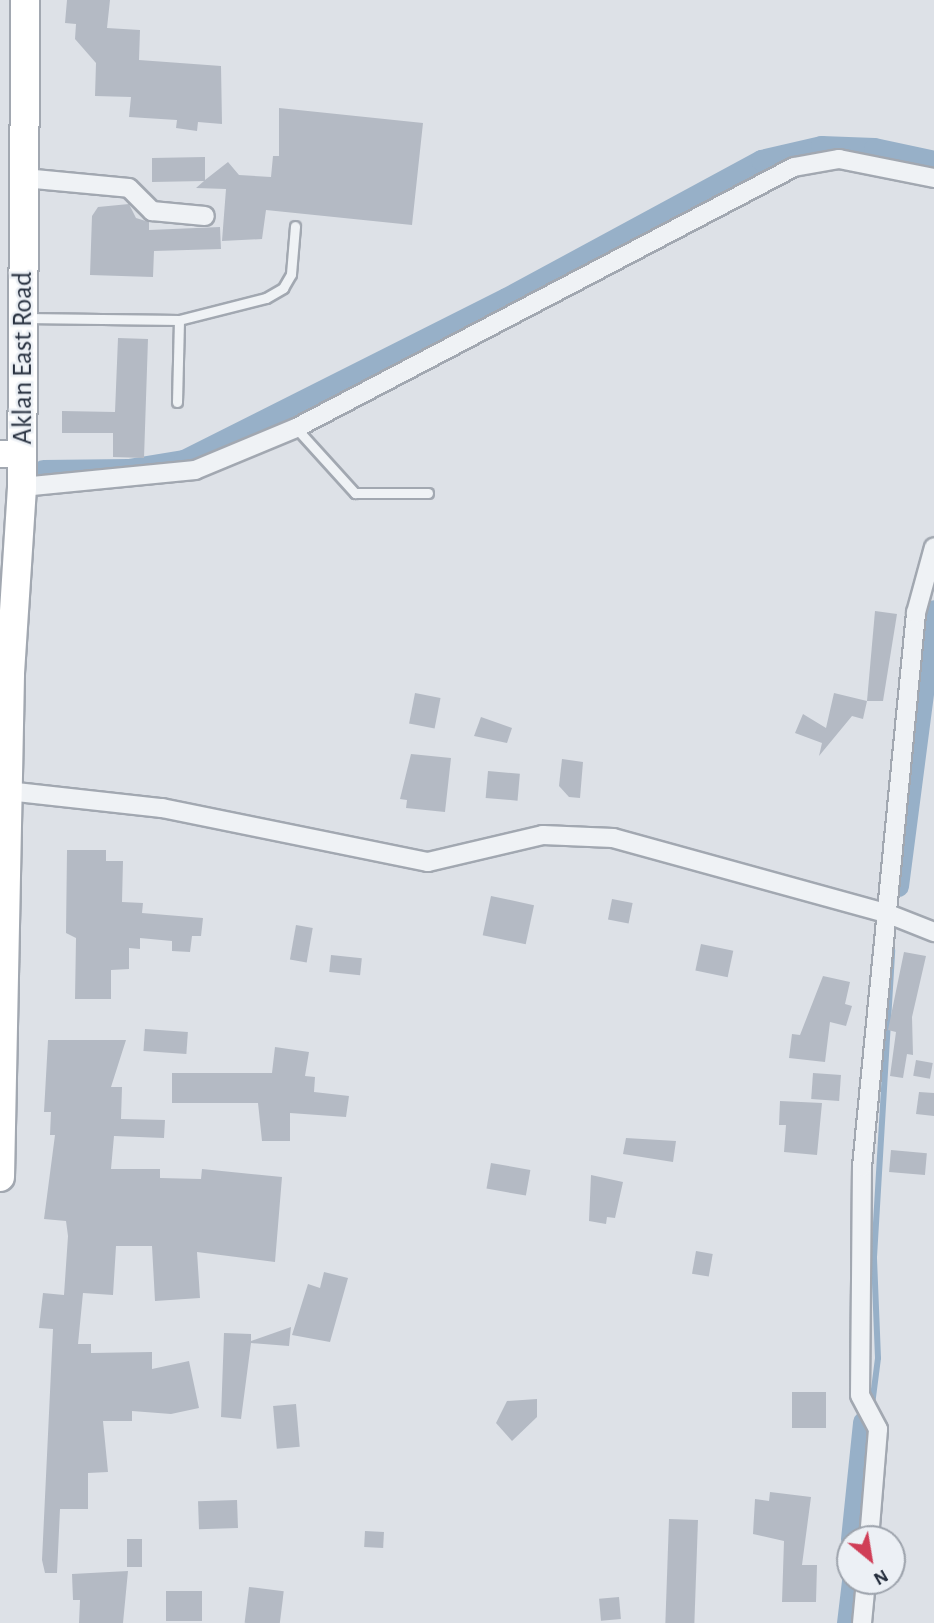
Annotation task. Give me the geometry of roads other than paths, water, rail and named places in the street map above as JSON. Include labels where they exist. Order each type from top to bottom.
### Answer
[{"type":"main road","name":"Aklan East Road","points":[[0,1177],[5,674],[22,487],[11,454],[24,318],[25,0]]},
{"type":"street","points":[[22,487],[176,475],[296,428],[794,167],[839,159],[934,178]]},
{"type":"street","points":[[24,178],[129,188],[152,211],[205,216]]},
{"type":"street","points":[[870,1525],[878,1429],[860,1395],[862,1167],[916,613],[934,547]]},
{"type":"street","points":[[5,783],[162,808],[428,862],[543,835],[613,838],[887,913],[934,932]]},
{"type":"street","points":[[862,1623],[865,1595]]},
{"type":"lane","points":[[24,318],[179,320],[267,298],[284,288],[291,274],[295,226]]},
{"type":"lane","points":[[177,402],[179,320]]},
{"type":"lane","points":[[296,428],[355,492],[428,493]]},
{"type":"waterway","points":[[43,470],[128,469],[184,460],[506,298],[761,160],[821,146],[874,148],[934,161]]},
{"type":"waterway","points":[[898,886],[934,610]]},
{"type":"waterway","points":[[872,1405],[878,1358],[874,1257],[892,951]]},
{"type":"waterway","points":[[852,1525],[863,1422]]},
{"type":"waterway","points":[[847,1623],[850,1595]]}]
